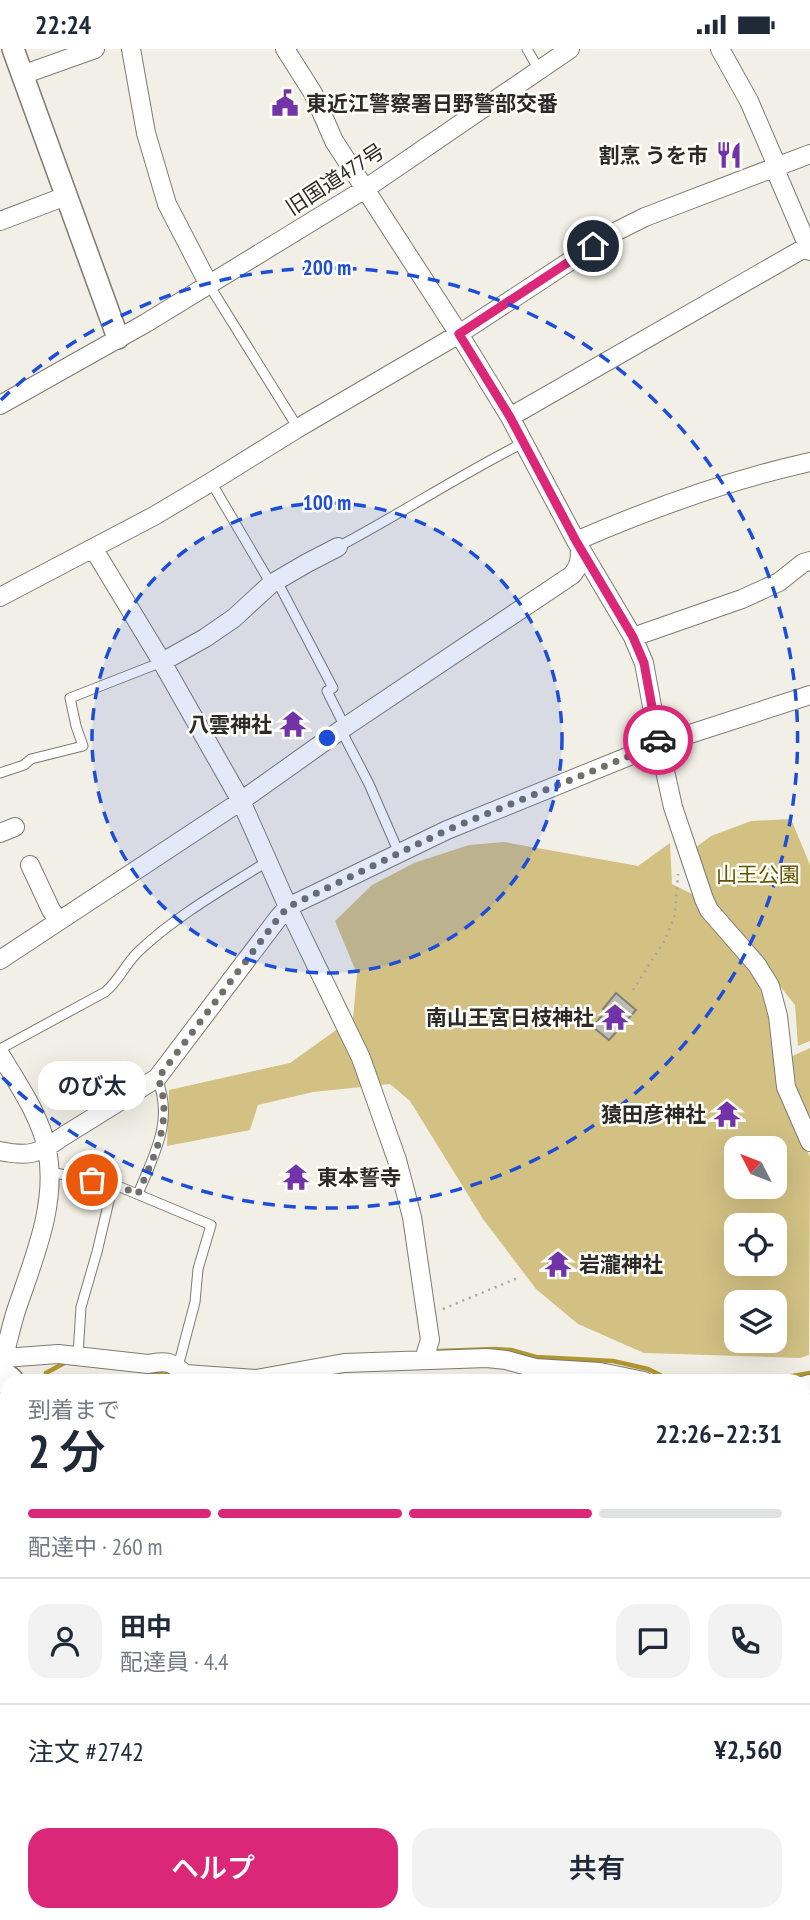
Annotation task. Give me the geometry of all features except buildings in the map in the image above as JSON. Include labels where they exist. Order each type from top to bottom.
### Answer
[{"type":"street","points":[[13,49],[118,338]]},
{"type":"street","points":[[22,75],[95,49]]},
{"type":"street","points":[[131,49],[146,134],[167,204],[209,285]]},
{"type":"street","points":[[285,49],[313,93],[334,141],[510,417],[578,544],[633,637],[644,663],[673,807],[704,899],[709,909],[757,965],[770,986],[778,1016],[786,1087],[810,1142]]},
{"type":"street","name":"旧国道477号","points":[[0,405],[209,285],[365,189],[570,49]]},
{"type":"street","points":[[510,417],[809,249],[749,100],[720,49]]},
{"type":"street","points":[[0,597],[154,516],[459,334],[613,233],[645,217],[810,154]]},
{"type":"street","points":[[0,221],[66,195]]},
{"type":"street","points":[[578,544],[678,499],[734,481],[810,462]]},
{"type":"street","points":[[0,960],[241,801],[572,575],[580,558],[578,544]]},
{"type":"street","points":[[162,662],[234,618],[274,583],[338,547]]},
{"type":"street","points":[[93,548],[241,801],[288,907],[344,1019],[371,1083],[397,1160],[412,1217],[430,1340],[424,1359]]},
{"type":"street","points":[[633,637],[742,599],[779,582],[803,563],[810,561]]},
{"type":"street","points":[[0,1151],[34,1154],[47,1148],[158,1078],[288,907],[447,830],[659,744],[810,695]]},
{"type":"street","points":[[30,865],[59,921]]},
{"type":"street","points":[[0,1051],[36,1117],[47,1148],[50,1172],[47,1209],[3,1370]]},
{"type":"street","points":[[3,1370],[58,1354],[148,1364],[159,1361],[178,1367],[185,1374]]},
{"type":"street","points":[[280,1374],[313,1367],[325,1374],[344,1363],[487,1358],[535,1368],[610,1374]]},
{"type":"lane","points":[[527,49],[539,70]]},
{"type":"lane","points":[[209,285],[298,428]]},
{"type":"lane","points":[[338,547],[523,443]]},
{"type":"lane","points":[[211,482],[274,583],[333,688],[327,691],[399,853]]},
{"type":"lane","points":[[0,773],[24,765],[31,759],[83,745],[70,698],[162,662]]},
{"type":"lane","points":[[0,1051],[105,992],[114,985],[126,963],[141,949],[194,909],[268,861]]},
{"type":"lane","points":[[138,1194],[163,1128],[158,1078]]},
{"type":"lane","points":[[50,1172],[113,1184],[211,1225],[198,1269],[195,1301],[178,1367]]},
{"type":"lane","points":[[78,1355],[81,1307],[113,1184]]},
{"type":"path","points":[[633,990],[665,940],[675,915],[678,867]]},
{"type":"path","points":[[427,1315],[520,1277]]},
{"type":"green space","name":"山王公園","points":[[791,819],[810,865],[810,1041],[798,1046],[795,1005],[709,896],[695,848],[711,836],[751,821]]},
{"type":"green space","points":[[504,842],[638,866],[670,843],[672,884],[698,897],[757,978],[771,1006],[791,1114],[810,1157],[809,1355],[800,1358],[644,1353],[578,1324],[536,1289],[483,1219],[410,1101],[390,1084],[313,1092],[258,1105],[250,1130],[167,1146],[169,1090],[290,1063],[353,1018],[357,974],[335,921],[372,885],[414,863],[469,845]]},
{"type":"green space","points":[[810,1048],[810,1129],[792,1086],[790,1057]]},
{"type":"waterway","points":[[439,1351],[511,1350],[536,1357],[613,1361],[658,1374]]},
{"type":"waterway","points":[[46,1373],[68,1361]]},
{"type":"waterway","points":[[166,1374],[174,1370]]},
{"type":"waterway","points":[[149,1371],[160,1374]]},
{"type":"waterway","points":[[804,1374],[810,1373]]},
{"type":"way so far","points":[[92,1180],[113,1184],[138,1194],[163,1128],[158,1078],[288,907],[447,830],[659,744],[658,740]]},
{"type":"place","name":"東近江警察署日野警部交番","points":[[285,103]]},
{"type":"place","name":"割烹 うを市","points":[[729,155]]},
{"type":"place","name":"八雲神社","points":[[293,724]]},
{"type":"place","name":"南山王宮日枝神社","points":[[615,1017]]},
{"type":"place","name":"猿田彦神社","points":[[727,1114]]},
{"type":"place","name":"東本誓寺","points":[[296,1177]]},
{"type":"place","name":"のび太","points":[[92,1180]]},
{"type":"place","name":"岩瀧神社","points":[[558,1264]]},
{"type":"route","points":[[593,246],[459,334],[510,417],[576,541],[633,637],[644,663],[658,740]]}]
